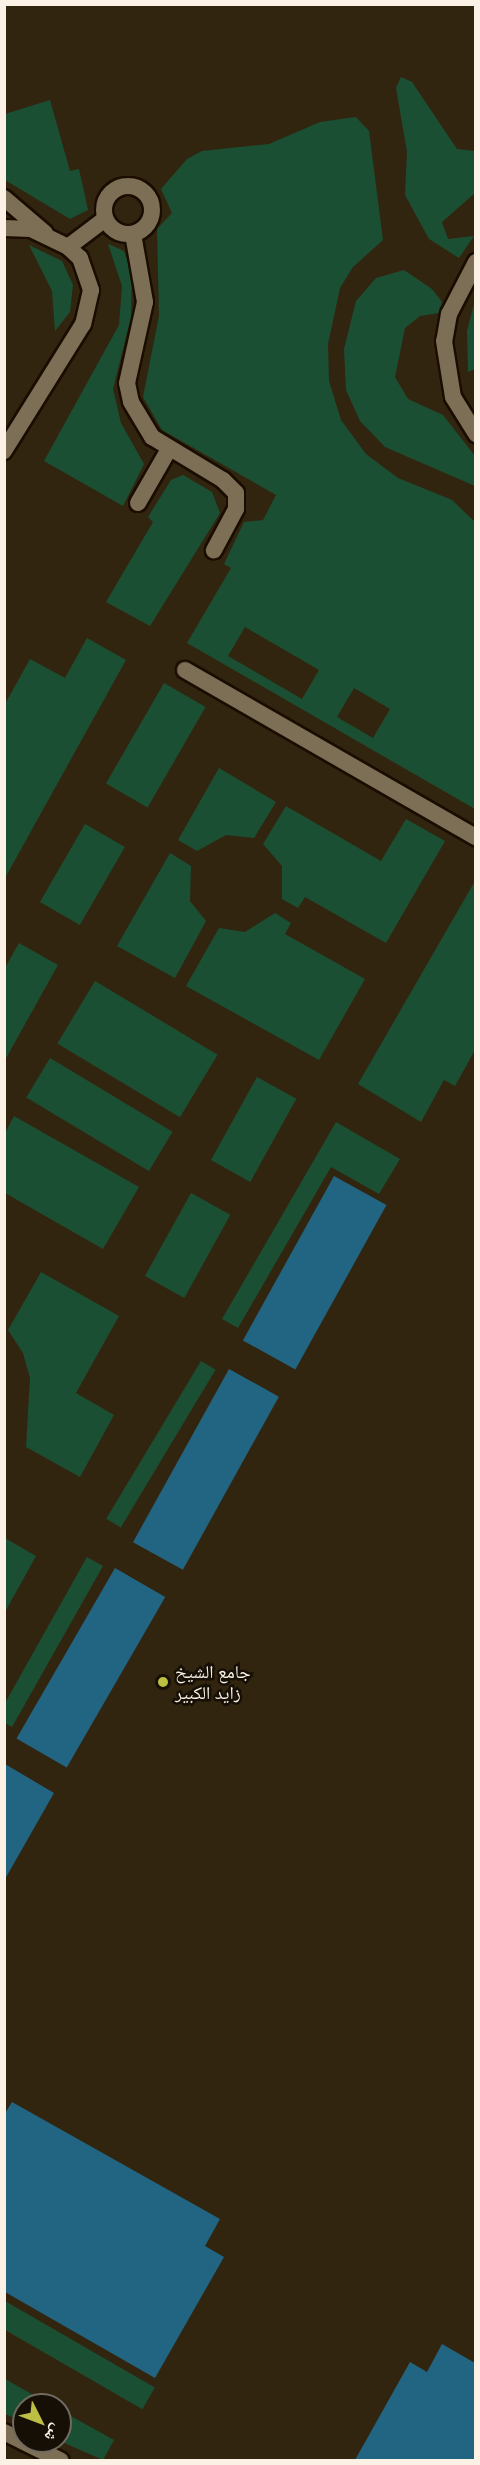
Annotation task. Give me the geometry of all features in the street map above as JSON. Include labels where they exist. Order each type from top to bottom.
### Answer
[{"type":"lane","points":[[68,247],[105,219],[112,191],[140,189],[152,214],[133,234]]},
{"type":"lane","points":[[4,198],[48,236],[68,247],[88,274],[89,306],[4,451]]},
{"type":"lane","points":[[105,219],[116,232],[133,234]]},
{"type":"lane","points":[[4,228],[48,236]]},
{"type":"lane","points":[[133,234],[145,302],[127,383],[139,420],[169,449],[223,480],[236,493],[237,509],[214,550]]},
{"type":"lane","points":[[476,262],[449,314],[444,342],[453,397],[476,434]]},
{"type":"lane","points":[[138,503],[169,449]]},
{"type":"lane","points":[[185,670],[476,837]]},
{"type":"lane","points":[[4,2432],[60,2460]]},
{"type":"green space","points":[[401,77],[412,82],[457,149],[475,151],[475,193],[442,222],[448,239],[474,236],[459,258],[429,239],[405,195],[407,152],[396,88]]},
{"type":"green space","points":[[50,100],[70,171],[79,169],[88,210],[70,219],[5,180],[5,114]]},
{"type":"green space","points":[[356,117],[369,131],[383,240],[353,267],[340,288],[328,344],[329,381],[341,420],[366,454],[398,478],[452,500],[475,522],[475,809],[187,643],[231,568],[224,564],[244,522],[263,520],[276,495],[162,430],[143,397],[159,316],[157,229],[172,213],[161,189],[187,159],[202,151],[269,144],[320,122]],"holes":[[[245,627],[319,670],[302,699],[228,656]],[[354,688],[390,709],[373,738],[337,717]]]},
{"type":"green space","points":[[108,244],[124,251],[132,274],[131,317],[113,389],[121,423],[144,464],[123,506],[44,461],[119,325],[122,286]]},
{"type":"green space","points":[[29,245],[62,261],[73,285],[70,312],[55,331],[52,291]]},
{"type":"green space","points":[[404,270],[432,289],[442,302],[439,313],[420,316],[405,328],[395,377],[408,399],[443,415],[475,456],[475,486],[385,447],[360,421],[346,390],[344,349],[356,301],[376,278]]},
{"type":"green space","points":[[475,300],[475,369],[468,372],[467,331]]},
{"type":"green space","points":[[183,475],[212,492],[220,513],[150,626],[106,602],[153,522],[148,517],[171,480]]},
{"type":"green space","points":[[87,638],[126,660],[5,878],[5,704],[30,659],[65,678]]},
{"type":"green space","points":[[164,683],[206,707],[148,807],[106,783]]},
{"type":"green space","points":[[219,768],[276,802],[254,838],[226,835],[197,851],[178,840]]},
{"type":"green space","points":[[286,806],[381,861],[406,819],[445,841],[386,943],[305,897],[298,908],[282,899],[282,866],[263,844]]},
{"type":"green space","points":[[85,824],[125,847],[80,925],[40,902]]},
{"type":"green space","points":[[170,853],[191,866],[190,901],[206,921],[175,978],[117,946]]},
{"type":"green space","points":[[475,881],[475,1050],[455,1086],[444,1080],[421,1122],[358,1084]]},
{"type":"green space","points":[[275,913],[291,923],[285,934],[365,979],[319,1060],[186,986],[219,928],[245,932]]},
{"type":"green space","points":[[19,943],[58,965],[5,1060],[5,968]]},
{"type":"green space","points":[[95,981],[218,1055],[180,1117],[57,1044]]},
{"type":"green space","points":[[50,1058],[173,1132],[149,1171],[26,1097]]},
{"type":"green space","points":[[257,1077],[296,1099],[250,1182],[211,1160]]},
{"type":"green space","points":[[14,1116],[139,1187],[103,1249],[5,1193],[5,1133]]},
{"type":"green space","points":[[336,1122],[400,1159],[379,1194],[331,1167],[238,1328],[222,1319]]},
{"type":"green space","points":[[191,1193],[230,1215],[184,1298],[145,1276]]},
{"type":"green space","points":[[41,1272],[119,1316],[76,1393],[114,1415],[80,1477],[26,1447],[30,1378],[23,1353],[8,1330]]},
{"type":"green space","points":[[201,1361],[216,1370],[121,1527],[106,1519]]},
{"type":"green space","points":[[5,1538],[36,1556],[5,1612]]},
{"type":"green space","points":[[87,1557],[103,1566],[12,1727],[5,1723],[5,1703]]},
{"type":"green space","points":[[5,2301],[155,2388],[142,2409],[4,2329]]},
{"type":"green space","points":[[5,2379],[30,2393],[12,2393],[12,2417],[5,2414]]},
{"type":"green space","points":[[72,2417],[114,2440],[103,2460],[72,2446]]},
{"type":"water","points":[[334,1176],[386,1205],[295,1370],[243,1340]]},
{"type":"water","points":[[229,1369],[279,1397],[183,1570],[133,1542]]},
{"type":"water","points":[[115,1568],[165,1597],[67,1768],[16,1739]]},
{"type":"water","points":[[5,1764],[54,1793],[5,1879]]},
{"type":"water","points":[[12,2102],[220,2219],[205,2246],[224,2257],[155,2378],[5,2292],[4,2115]]},
{"type":"water","points":[[442,2344],[475,2363],[475,2460],[355,2460],[410,2362],[427,2372]]},
{"type":"place","name":"جامع الشيخ زايد الكبير","points":[[163,1682]]}]
